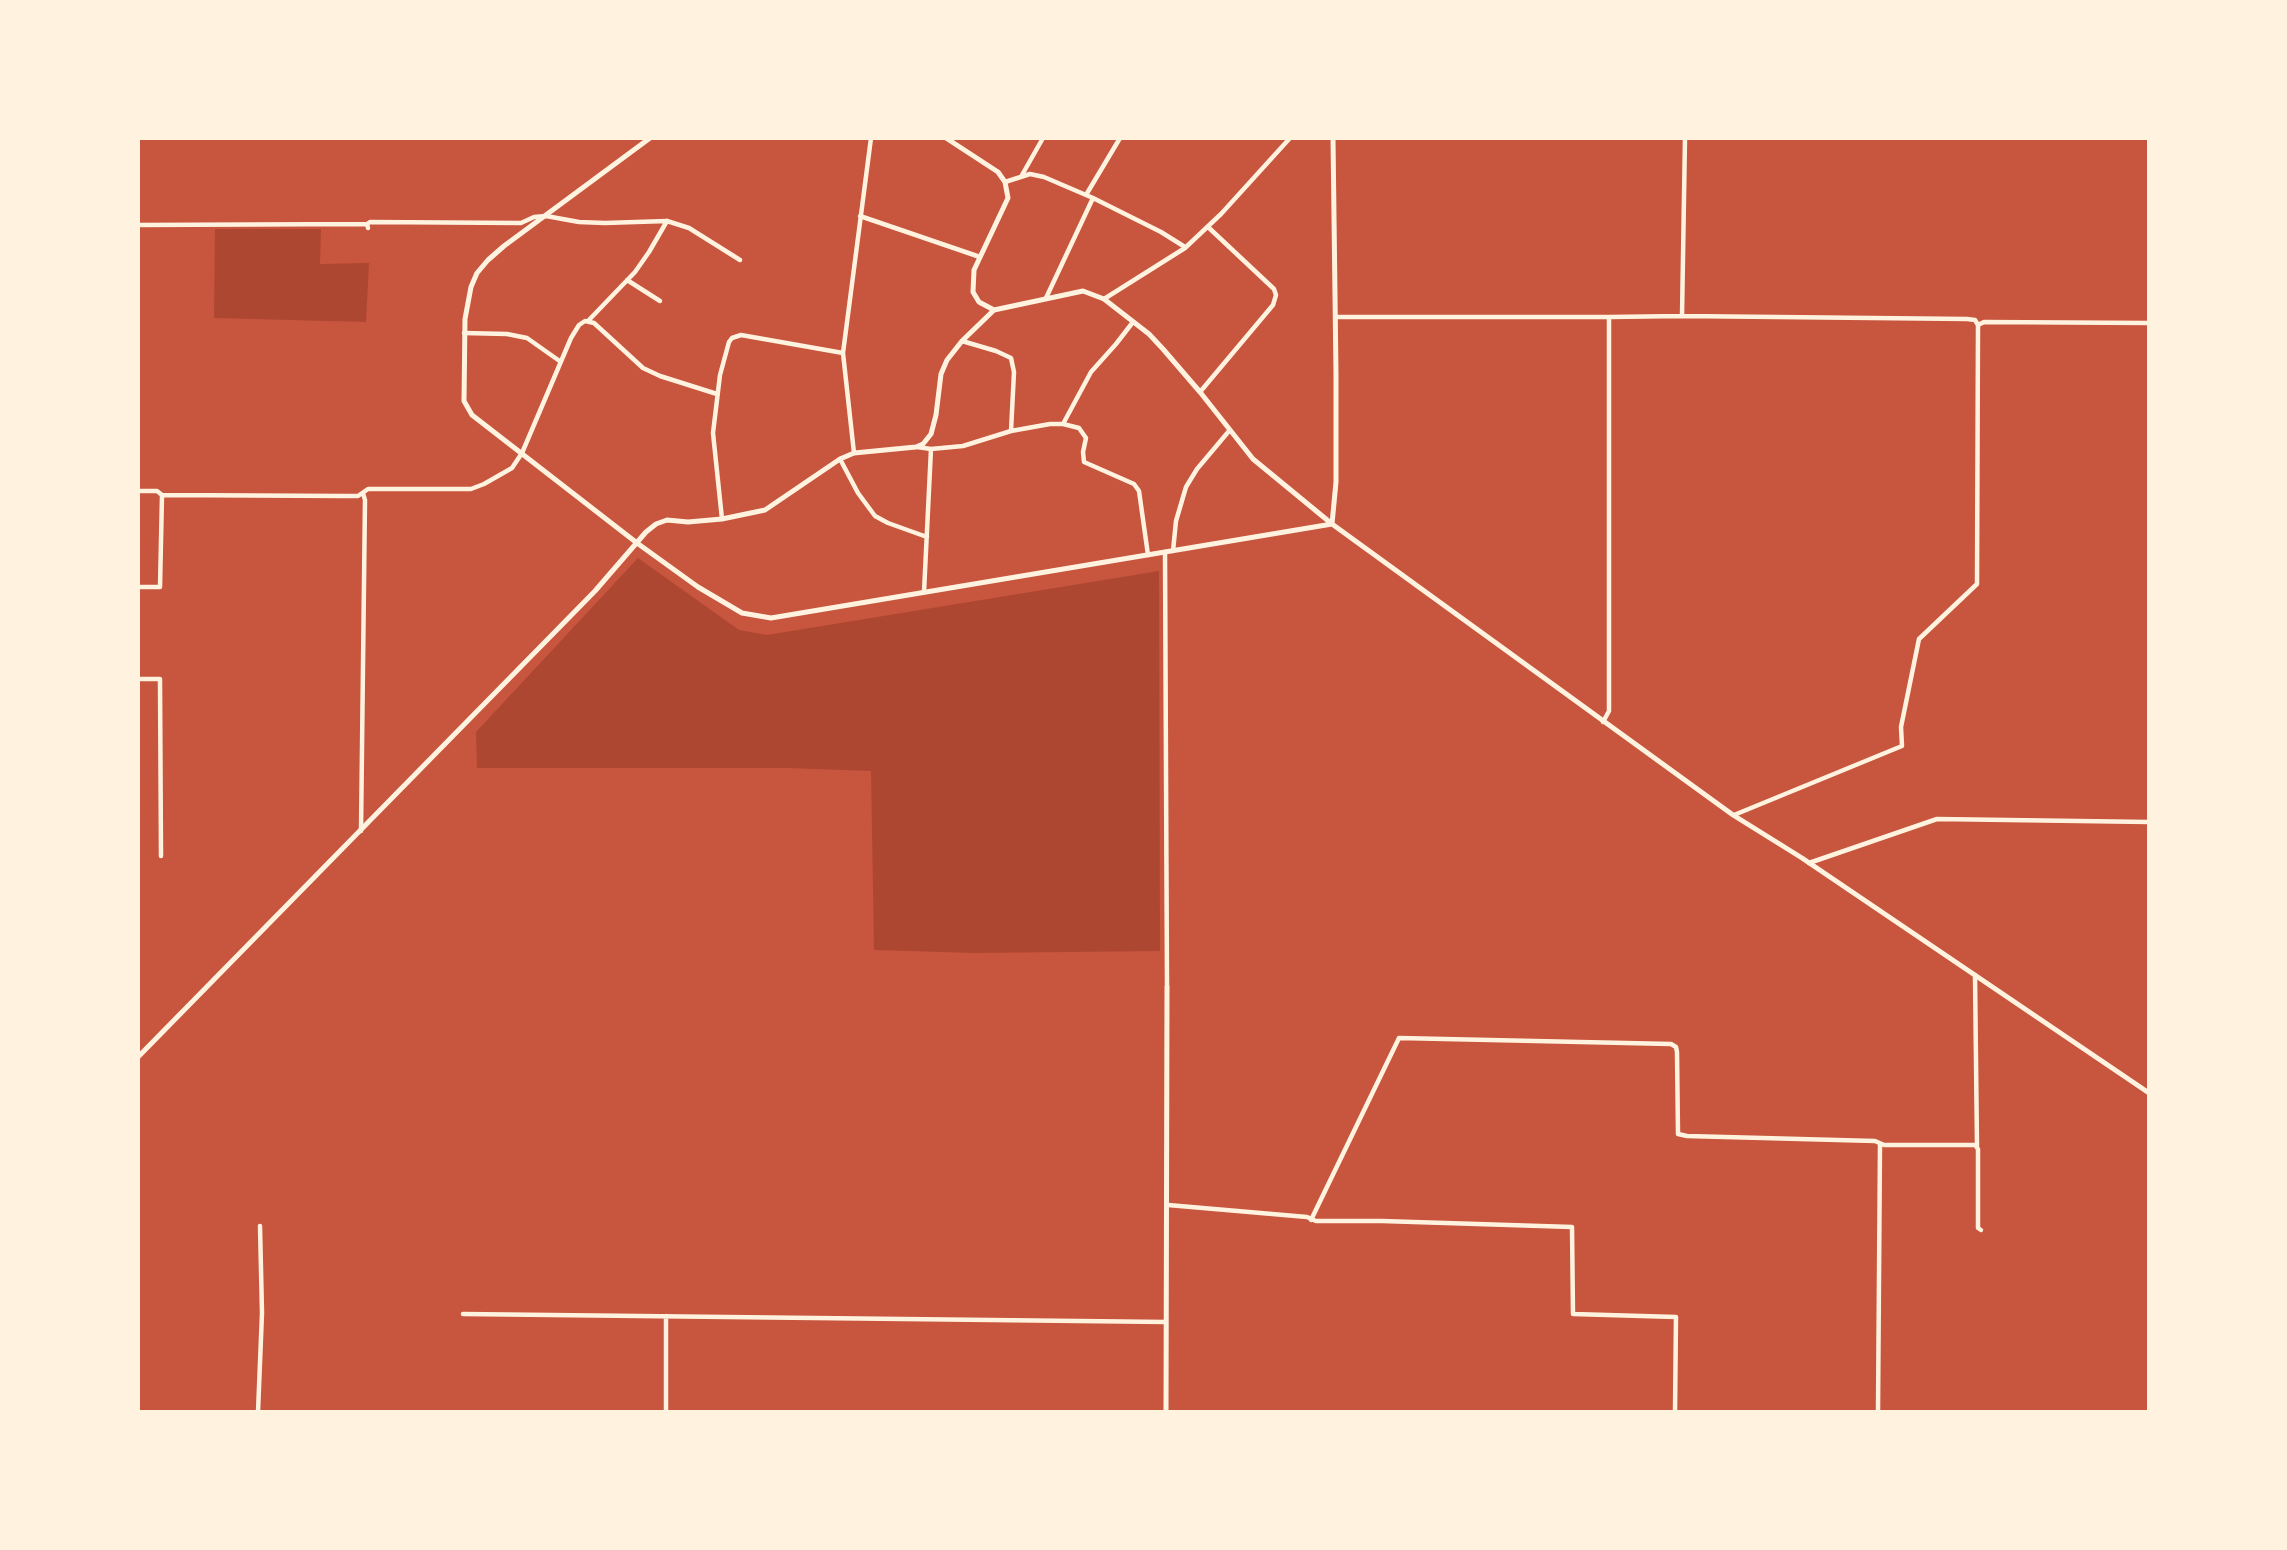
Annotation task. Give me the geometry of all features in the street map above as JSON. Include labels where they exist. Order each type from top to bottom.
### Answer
[{"type":"street","points":[[650,138],[488,260],[477,273],[468,300],[463,386],[467,409],[637,543],[725,605],[762,618],[1332,524]]},
{"type":"street","points":[[854,453],[843,353],[871,138]]},
{"type":"street","points":[[1021,176],[1043,138]]},
{"type":"street","points":[[1086,195],[1120,138]]},
{"type":"street","points":[[1104,299],[1185,248],[1208,227],[1290,138]]},
{"type":"street","points":[[1332,138],[1336,317],[1336,482],[1332,524]]},
{"type":"street","points":[[1682,316],[1685,138]]},
{"type":"street","points":[[950,139],[998,172],[1005,181],[1008,198],[974,270],[973,292],[979,302],[995,310]]},
{"type":"street","points":[[1005,181],[1030,174],[1044,177],[1161,232],[1185,248]]},
{"type":"street","points":[[1046,298],[1093,198]]},
{"type":"street","points":[[138,225],[367,226],[521,223],[534,217],[546,216],[605,223],[667,221],[689,228],[740,260]]},
{"type":"street","points":[[860,216],[980,257]]},
{"type":"street","points":[[588,321],[627,281],[649,252],[667,221]]},
{"type":"street","points":[[1200,391],[1276,300],[1274,289],[1208,227]]},
{"type":"street","points":[[627,281],[660,301]]},
{"type":"street","points":[[916,447],[923,444],[931,434],[941,374],[947,360],[962,341],[995,310],[1083,291],[1104,299],[1149,334],[1200,391],[1253,459],[1332,524],[1733,815],[1809,863],[2149,1093]]},
{"type":"street","points":[[1336,317],[1971,319],[1979,325]]},
{"type":"street","points":[[1602,722],[1609,711],[1609,317]]},
{"type":"street","points":[[138,491],[157,491],[162,495],[358,496],[368,489],[471,489],[484,485],[512,468],[522,453],[575,330],[582,322],[594,323],[643,368],[717,394]]},
{"type":"street","points":[[1063,424],[1091,372],[1133,322]]},
{"type":"street","points":[[1979,325],[1984,322],[2149,323]]},
{"type":"street","points":[[1733,815],[1902,746],[1901,727],[1919,639],[1977,584],[1979,325]]},
{"type":"street","points":[[464,333],[518,335],[536,342],[561,362]]},
{"type":"street","points":[[722,519],[714,443],[717,394],[726,349],[732,338],[737,336],[843,353]]},
{"type":"street","points":[[962,341],[1011,358],[1014,372],[1011,431]]},
{"type":"street","points":[[138,1057],[661,521],[722,519],[765,510],[840,459],[854,453],[963,446],[1011,431],[1063,424],[1084,432],[1084,462],[1137,486],[1148,555]]},
{"type":"street","points":[[1173,551],[1176,521],[1186,487],[1197,469],[1229,431]]},
{"type":"street","points":[[924,592],[931,449]]},
{"type":"street","points":[[840,459],[858,493],[876,516],[927,537]]},
{"type":"street","points":[[361,831],[363,493]]},
{"type":"street","points":[[138,587],[160,587],[162,495]]},
{"type":"street","points":[[1165,552],[1168,1205],[1166,1412]]},
{"type":"street","points":[[138,679],[160,680],[162,856]]},
{"type":"street","points":[[1809,863],[1937,819],[2149,822]]},
{"type":"street","points":[[1975,975],[1978,1228],[1981,1230]]},
{"type":"street","points":[[1311,1220],[1399,1038],[1671,1045],[1676,1047],[1677,1052],[1678,1134],[1687,1136],[1977,1146]]},
{"type":"street","points":[[1878,1412],[1880,1144]]},
{"type":"street","points":[[1168,1205],[1311,1220],[1572,1227],[1573,1314],[1676,1317],[1675,1412]]},
{"type":"street","points":[[258,1412],[262,1313],[260,1226]]},
{"type":"street","points":[[463,1314],[1166,1322]]},
{"type":"street","points":[[666,1316],[666,1412]]},
{"type":"shaded area","points":[[215,229],[321,229],[320,264],[369,263],[366,322],[214,318]]},
{"type":"shaded area","points":[[638,558],[739,630],[767,635],[1159,571],[1160,951],[975,953],[874,950],[871,771],[787,768],[477,768],[476,732]]}]
